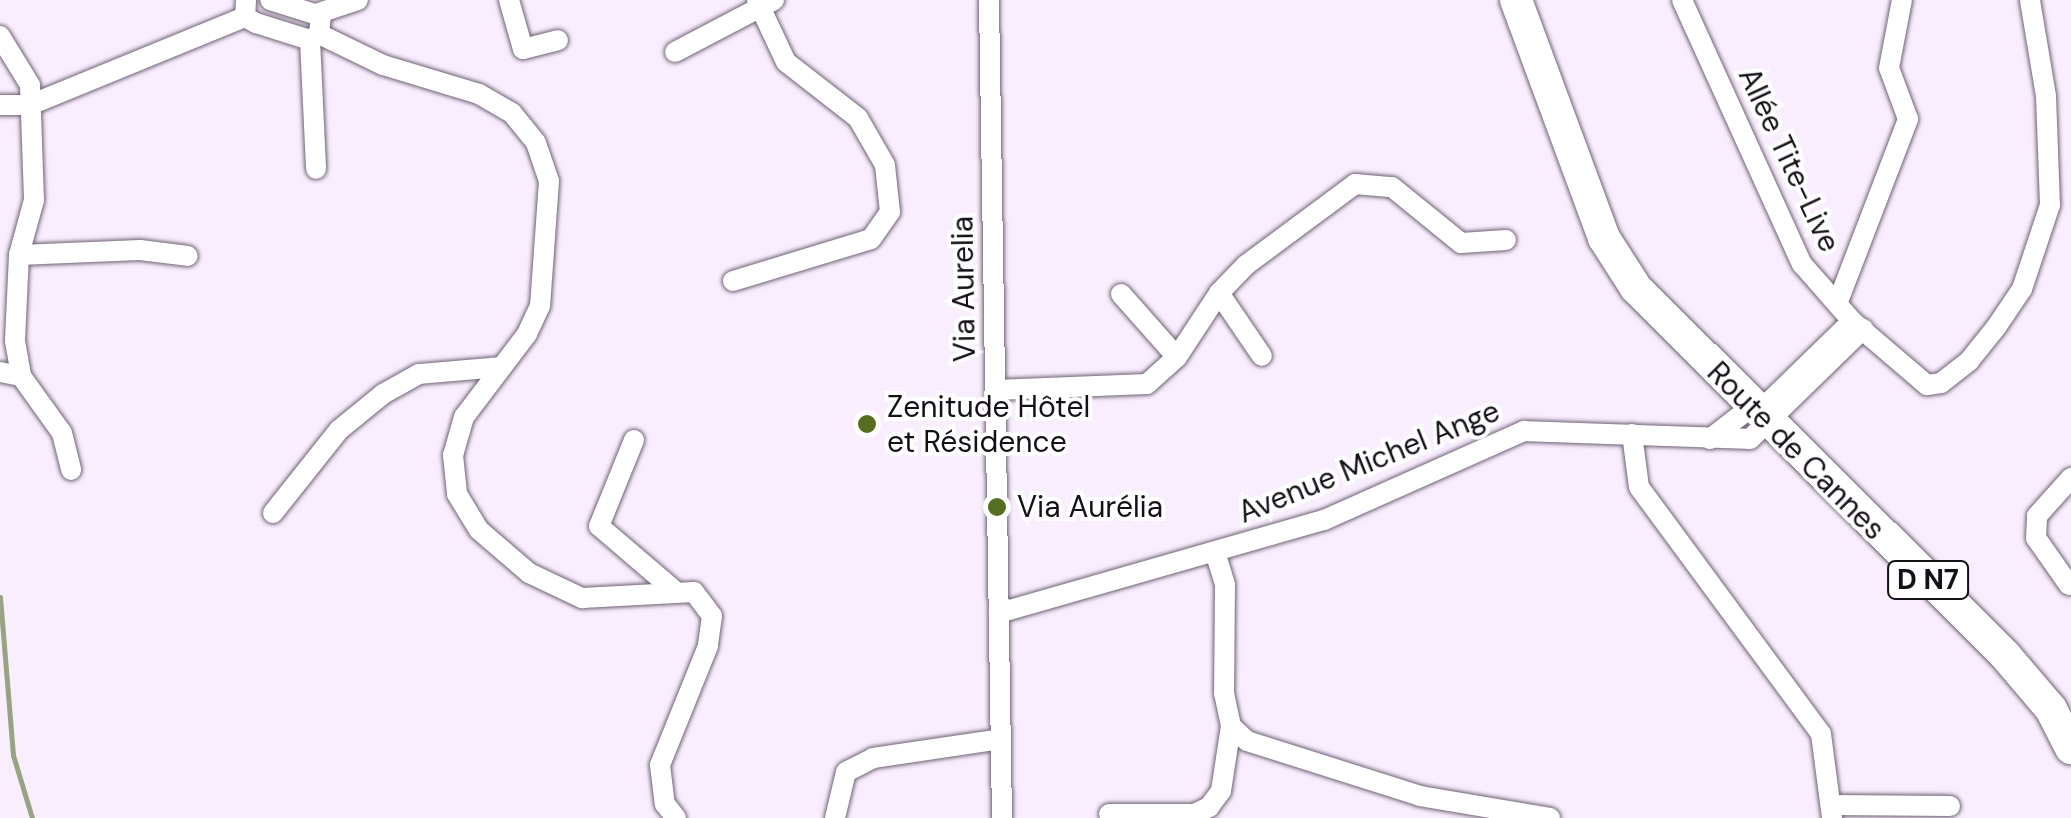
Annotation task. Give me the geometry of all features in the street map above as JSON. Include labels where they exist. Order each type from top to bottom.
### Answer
[{"type":"main road","name":"Route de Cannes","points":[[1516,0],[1584,182],[1622,268],[1697,352],[1828,461],[2005,637],[2071,715]]},
{"type":"main road","name":"Route de Cannes","points":[[1584,182],[1648,278],[1767,413],[2005,656],[2051,709],[2071,748]]},
{"type":"street","points":[[270,0],[383,65],[488,98],[512,114],[536,143],[548,181],[540,306],[464,417],[453,454],[457,494],[479,530],[529,572],[582,598],[674,590],[694,592],[712,616],[708,646],[660,765],[665,804],[676,818]]},
{"type":"street","points":[[315,29],[358,0]]},
{"type":"street","points":[[508,0],[523,49],[558,40]]},
{"type":"street","name":"Via Aurelia","points":[[989,0],[1002,818]]},
{"type":"street","name":"Allée Tite-Live","points":[[1682,0],[1788,237],[1818,284],[1839,299],[1858,325],[1928,385],[1941,383],[1969,360],[2022,288],[2051,190],[2046,96],[2030,0]]},
{"type":"street","points":[[1839,299],[1908,119],[1888,68],[1902,0]]},
{"type":"street","points":[[675,52],[764,2],[786,62],[858,118],[884,164],[890,212],[871,239],[733,281]]},
{"type":"street","points":[[0,105],[30,105],[246,8],[315,29]]},
{"type":"street","points":[[315,29],[316,169]]},
{"type":"street","points":[[0,36],[30,85],[34,200],[19,255],[11,374],[62,433],[71,470]]},
{"type":"street","points":[[995,390],[1147,384],[1177,357],[1219,293],[1355,184],[1392,187],[1461,243],[1506,240]]},
{"type":"street","points":[[19,255],[140,250],[188,256]]},
{"type":"street","points":[[1219,293],[1262,356]]},
{"type":"street","points":[[1121,294],[1177,357]]},
{"type":"street","name":"Avenue Michel Ange","points":[[1000,613],[1216,556],[1324,520],[1524,432],[1710,439],[1767,413],[1858,325]]},
{"type":"street","points":[[273,513],[339,430],[383,394],[419,374],[501,367]]},
{"type":"street","points":[[1632,434],[1638,487],[1821,734],[1832,811],[1950,806]]},
{"type":"street","points":[[634,440],[599,526],[674,590]]},
{"type":"street","points":[[2069,585],[2036,538],[2037,516],[2071,478]]},
{"type":"street","points":[[1109,814],[1194,814],[1209,807],[1221,790],[1231,726],[1224,693],[1224,584],[1216,556]]},
{"type":"street","points":[[1231,726],[1247,740],[1298,761],[1420,796],[1550,818]]},
{"type":"street","points":[[835,818],[846,772],[874,758],[1001,739]]},
{"type":"waterway","points":[[0,597],[13,755],[32,818]]},
{"type":"place","name":"Zenitude Hôtel et Résidence","points":[[867,424]]},
{"type":"place","name":"Via Aurélia","points":[[997,507]]}]
